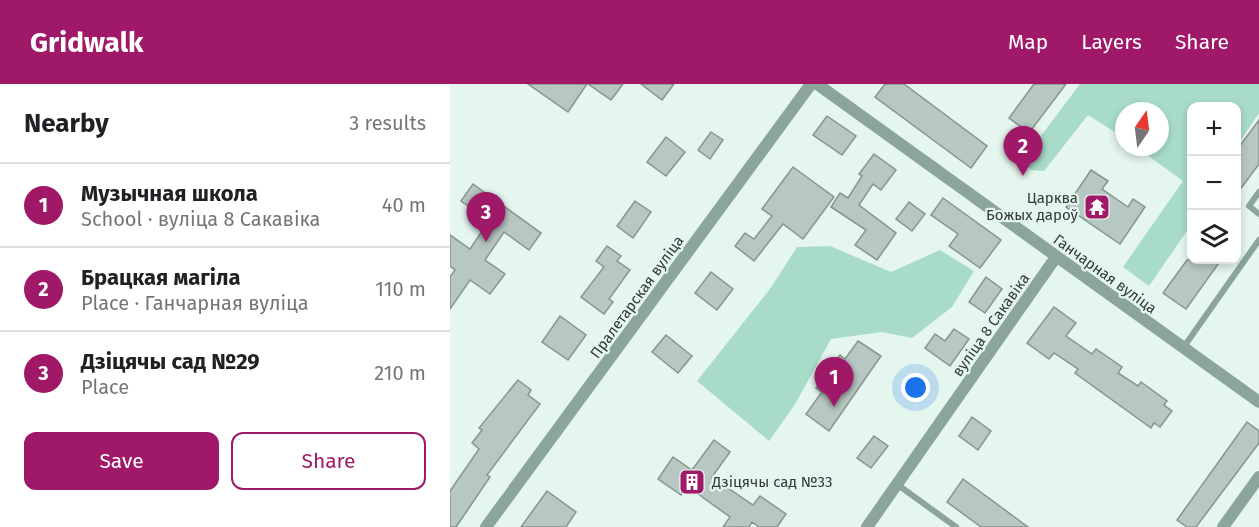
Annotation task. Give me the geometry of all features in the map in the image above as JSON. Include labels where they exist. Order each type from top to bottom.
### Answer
[{"type":"street","name":"Пралетарская вуліца","points":[[486,527],[811,84]]},
{"type":"street","name":"Ганчарная вуліца","points":[[817,84],[1259,402]]},
{"type":"street","name":"вуліца 8 Сакавіка","points":[[867,527],[1056,257]]},
{"type":"street","points":[[1223,527],[1259,477]]},
{"type":"lane","points":[[1259,192],[1249,206],[1259,214]]},
{"type":"lane","points":[[1183,348],[1259,240]]},
{"type":"lane","points":[[898,485],[953,526]]},
{"type":"green space","points":[[1080,84],[1259,84],[1259,113],[1241,140],[1241,102],[1187,102],[1187,231],[1149,286],[1123,267],[1183,181],[1148,156],[1169,156],[1169,102],[1115,102],[1115,132],[1088,115],[1044,171],[1031,170],[1022,161]]},
{"type":"green space","points":[[830,246],[891,272],[940,250],[974,271],[952,307],[912,338],[882,332],[831,339],[794,406],[769,441],[697,381],[770,289],[797,247]]},
{"type":"building","points":[[528,84],[587,84],[568,112]]},
{"type":"building","points":[[588,84],[623,84],[611,100]]},
{"type":"building","points":[[641,84],[674,84],[662,100]]},
{"type":"building","points":[[885,84],[904,84],[987,146],[971,168],[875,97]]},
{"type":"building","points":[[1034,84],[1066,84],[1029,133],[1009,118]]},
{"type":"building","points":[[827,116],[856,136],[842,155],[813,135]]},
{"type":"building","points":[[1259,120],[1259,164],[1241,188],[1241,156],[1241,144]]},
{"type":"building","points":[[711,132],[723,140],[710,159],[698,150]]},
{"type":"building","points":[[666,137],[685,152],[666,176],[647,162]]},
{"type":"building","points":[[874,154],[896,170],[881,190],[873,184],[859,205],[896,233],[877,260],[855,245],[866,230],[831,207],[840,193],[848,198],[862,176],[859,174]]},
{"type":"building","points":[[793,167],[834,197],[803,239],[783,224],[754,261],[735,246],[745,233],[754,239],[772,216],[762,209]]},
{"type":"building","name":"Царква Божых дароў","points":[[1091,170],[1108,181],[1102,189],[1128,207],[1133,199],[1145,207],[1120,244],[1066,207]]},
{"type":"building","points":[[473,184],[541,233],[529,250],[504,232],[485,260],[505,274],[490,294],[470,280],[450,309],[450,277],[455,270],[450,266],[450,235],[470,249],[489,221],[461,201]]},
{"type":"building","points":[[943,198],[1001,240],[980,268],[949,246],[958,234],[931,215]]},
{"type":"building","points":[[635,201],[651,212],[633,238],[617,226]]},
{"type":"building","points":[[909,202],[925,214],[912,231],[896,219]]},
{"type":"building","points":[[607,246],[621,256],[617,261],[630,270],[609,299],[613,302],[604,314],[581,297],[604,267],[596,261]]},
{"type":"building","points":[[1187,260],[1187,264],[1218,264],[1186,309],[1163,293]]},
{"type":"building","points":[[711,272],[733,289],[717,310],[695,293]]},
{"type":"building","points":[[986,277],[1002,289],[985,313],[969,302]]},
{"type":"building","points":[[1054,307],[1076,323],[1066,336],[1092,354],[1096,349],[1122,367],[1118,373],[1138,386],[1141,382],[1167,401],[1164,405],[1172,411],[1160,427],[1154,423],[1151,428],[1075,373],[1078,369],[1054,353],[1049,359],[1027,343]]},
{"type":"building","points":[[560,316],[586,335],[568,360],[542,342]]},
{"type":"building","points":[[954,329],[969,339],[950,366],[925,348],[935,334],[945,341]]},
{"type":"building","points":[[666,335],[692,356],[678,373],[652,352]]},
{"type":"building","points":[[858,341],[881,356],[829,431],[806,414],[822,392],[816,388],[840,355],[845,359]]},
{"type":"building","points":[[518,380],[531,390],[528,395],[540,404],[487,475],[490,477],[456,527],[450,527],[450,491],[479,449],[472,443],[482,430],[479,428]]},
{"type":"building","points":[[972,417],[991,431],[978,450],[959,436]]},
{"type":"building","points":[[1247,422],[1259,431],[1259,443],[1196,527],[1187,527],[1177,520]]},
{"type":"building","points":[[874,436],[888,446],[871,468],[857,458]]},
{"type":"building","name":"Дзіцячы сад №33","points":[[714,440],[730,452],[712,477],[753,505],[760,496],[786,514],[777,527],[759,527],[752,522],[749,527],[723,527],[730,517],[687,486],[681,495],[658,479],[673,457],[692,470]]},
{"type":"building","points":[[963,479],[1028,527],[981,527],[947,502]]},
{"type":"building","points":[[547,491],[576,512],[566,527],[521,527]]},
{"type":"place","name":"Брацкая магіла","points":[[1023,176]]},
{"type":"place","name":"Царква Божых дароў","points":[[1097,207]]},
{"type":"place","name":"Дзіцячы сад №29","points":[[486,242]]},
{"type":"place","name":"Музычная школа","points":[[834,407]]},
{"type":"place","name":"Дзіцячы сад №33","points":[[692,482]]}]
